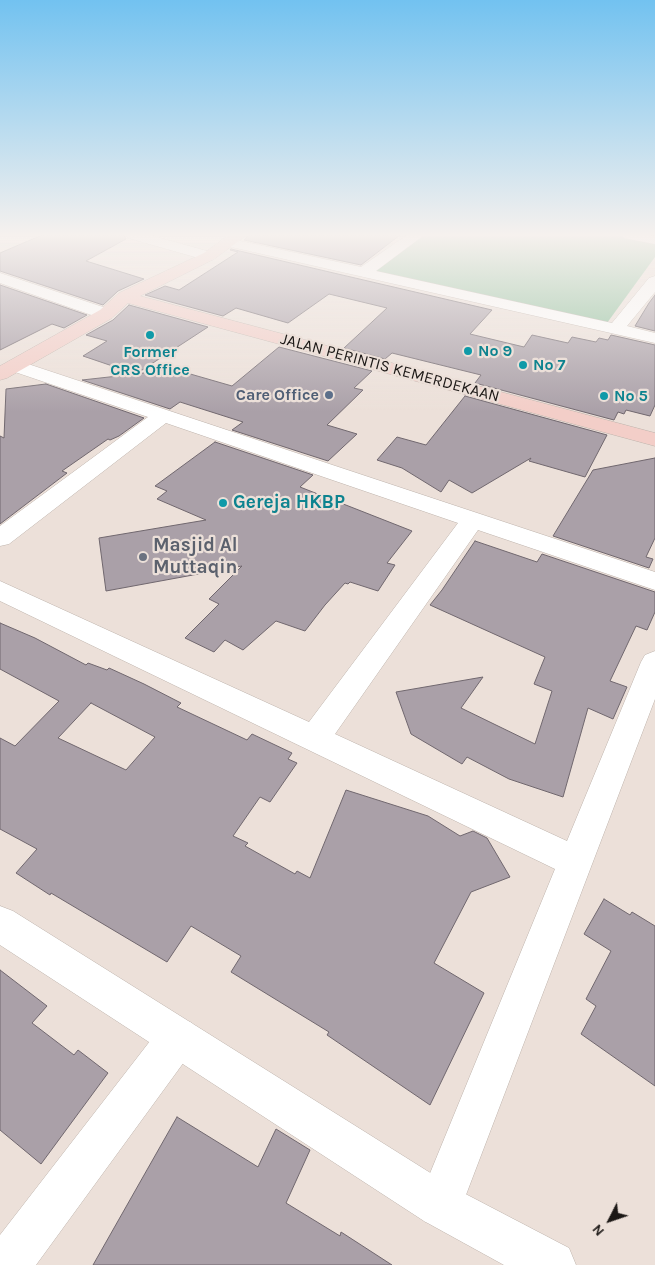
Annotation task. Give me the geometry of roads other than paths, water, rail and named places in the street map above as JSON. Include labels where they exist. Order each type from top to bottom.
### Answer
[{"type":"main road","points":[[8,370],[106,314],[131,294]]},
{"type":"main road","name":"JALAN PERINTIS KEMERDEKAAN","points":[[125,297],[655,440]]},
{"type":"street","points":[[47,294],[106,314]]},
{"type":"street","points":[[461,294],[655,338]]},
{"type":"street","points":[[616,329],[644,294]]},
{"type":"street","points":[[8,370],[164,416],[655,581]]},
{"type":"street","points":[[0,538],[164,416]]},
{"type":"street","points":[[315,738],[473,520]]},
{"type":"street","points":[[0,590],[576,862]]},
{"type":"street","points":[[440,1205],[655,662]]},
{"type":"street","points":[[0,924],[440,1205],[552,1265]]},
{"type":"street","points":[[7,1265],[178,1037]]},
{"type":"place","name":"Former CRS Office","points":[[150,335]]},
{"type":"place","name":"No 9","points":[[468,351]]},
{"type":"place","name":"No 7","points":[[523,365]]},
{"type":"place","name":"Care Office","points":[[329,395]]},
{"type":"place","name":"No 5","points":[[604,396]]},
{"type":"place","name":"Gereja HKBP","points":[[223,503]]},
{"type":"place","name":"Masjid Al Muttaqin","points":[[143,557]]}]
